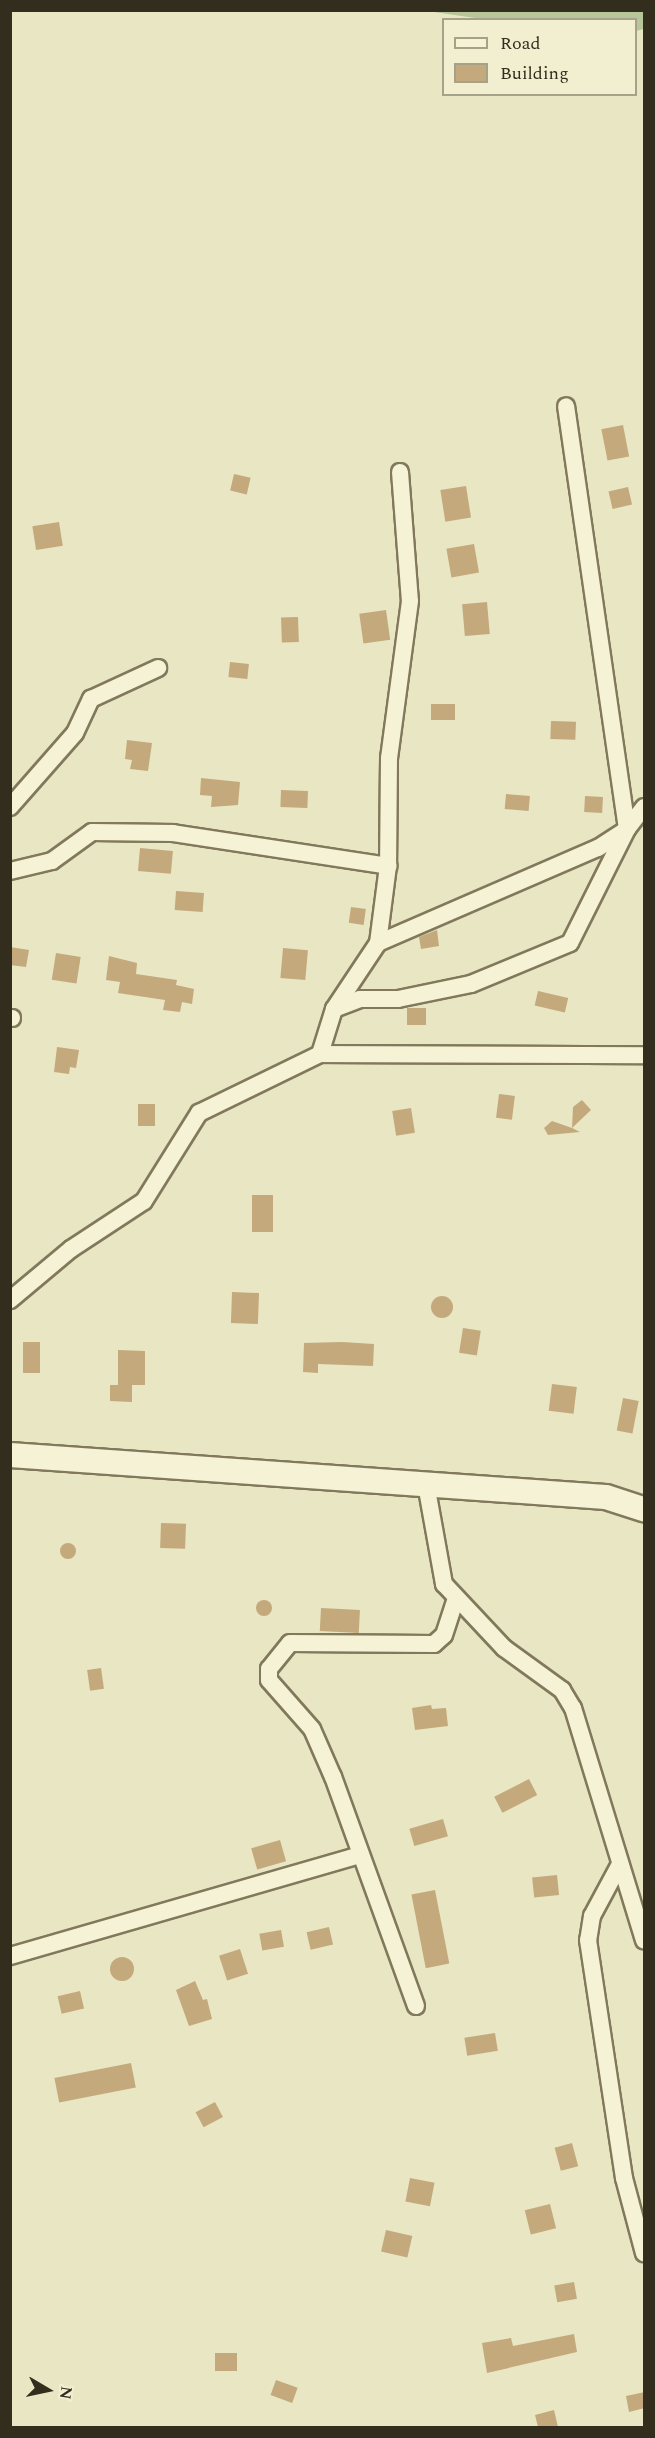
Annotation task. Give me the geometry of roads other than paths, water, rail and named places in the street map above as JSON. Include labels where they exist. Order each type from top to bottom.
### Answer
[{"type":"main road","points":[[10,1455],[606,1497],[645,1509]]},
{"type":"street","points":[[566,406],[627,829]]},
{"type":"street","points":[[320,1054],[334,1009],[378,943],[388,866],[389,758],[410,600],[400,472]]},
{"type":"street","points":[[10,807],[75,734],[91,699],[158,668]]},
{"type":"street","points":[[334,1009],[360,999],[398,999],[471,984],[570,943],[627,829],[645,807]]},
{"type":"street","points":[[378,943],[598,848],[627,829]]},
{"type":"street","points":[[10,871],[52,861],[92,832],[173,833],[388,866]]},
{"type":"street","points":[[10,1300],[71,1249],[144,1201],[199,1113],[320,1054],[645,1055]]},
{"type":"street","points":[[426,1484],[444,1584],[504,1648],[562,1690],[573,1708],[645,1940]]},
{"type":"street","points":[[416,2006],[312,1729],[269,1680],[269,1669],[290,1643],[434,1644],[444,1635],[456,1598]]},
{"type":"street","points":[[10,1956],[359,1854]]},
{"type":"street","points":[[620,1864],[592,1916],[588,1940],[624,2178],[645,2253]]}]
